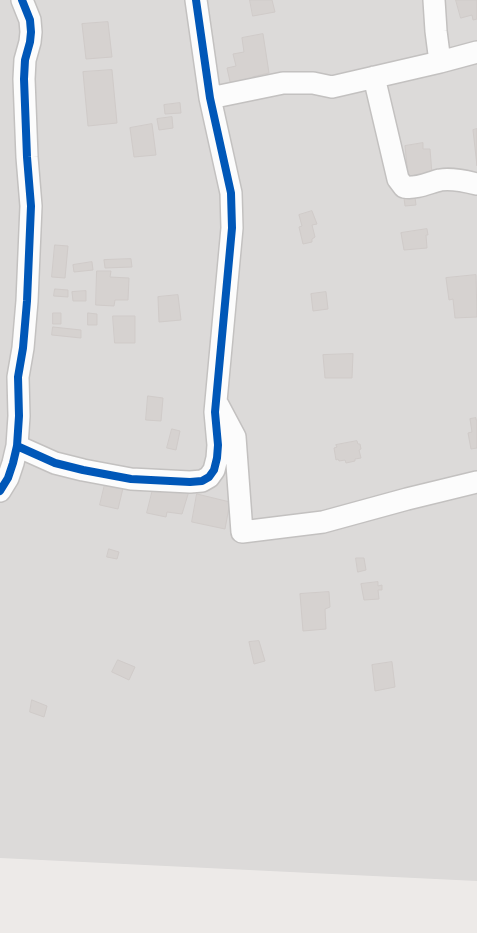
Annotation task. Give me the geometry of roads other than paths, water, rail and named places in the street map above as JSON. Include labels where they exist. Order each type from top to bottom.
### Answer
[{"type":"street","points":[[0,491],[8,478],[17,446],[20,416],[18,377],[23,348],[27,301],[31,206],[24,79],[25,60],[31,32],[30,20],[22,0]]},
{"type":"street","points":[[17,446],[55,463],[131,479],[202,481],[214,470],[218,445],[215,412],[232,228],[230,193],[210,98],[196,0]]},
{"type":"street","points":[[434,0],[440,62]]},
{"type":"street","points":[[210,98],[283,83],[312,83],[332,87],[477,52]]},
{"type":"street","points":[[374,78],[398,179],[404,187],[410,188],[442,180],[462,180],[477,184]]},
{"type":"street","points":[[216,400],[235,437],[242,532],[323,522],[477,482]]}]
